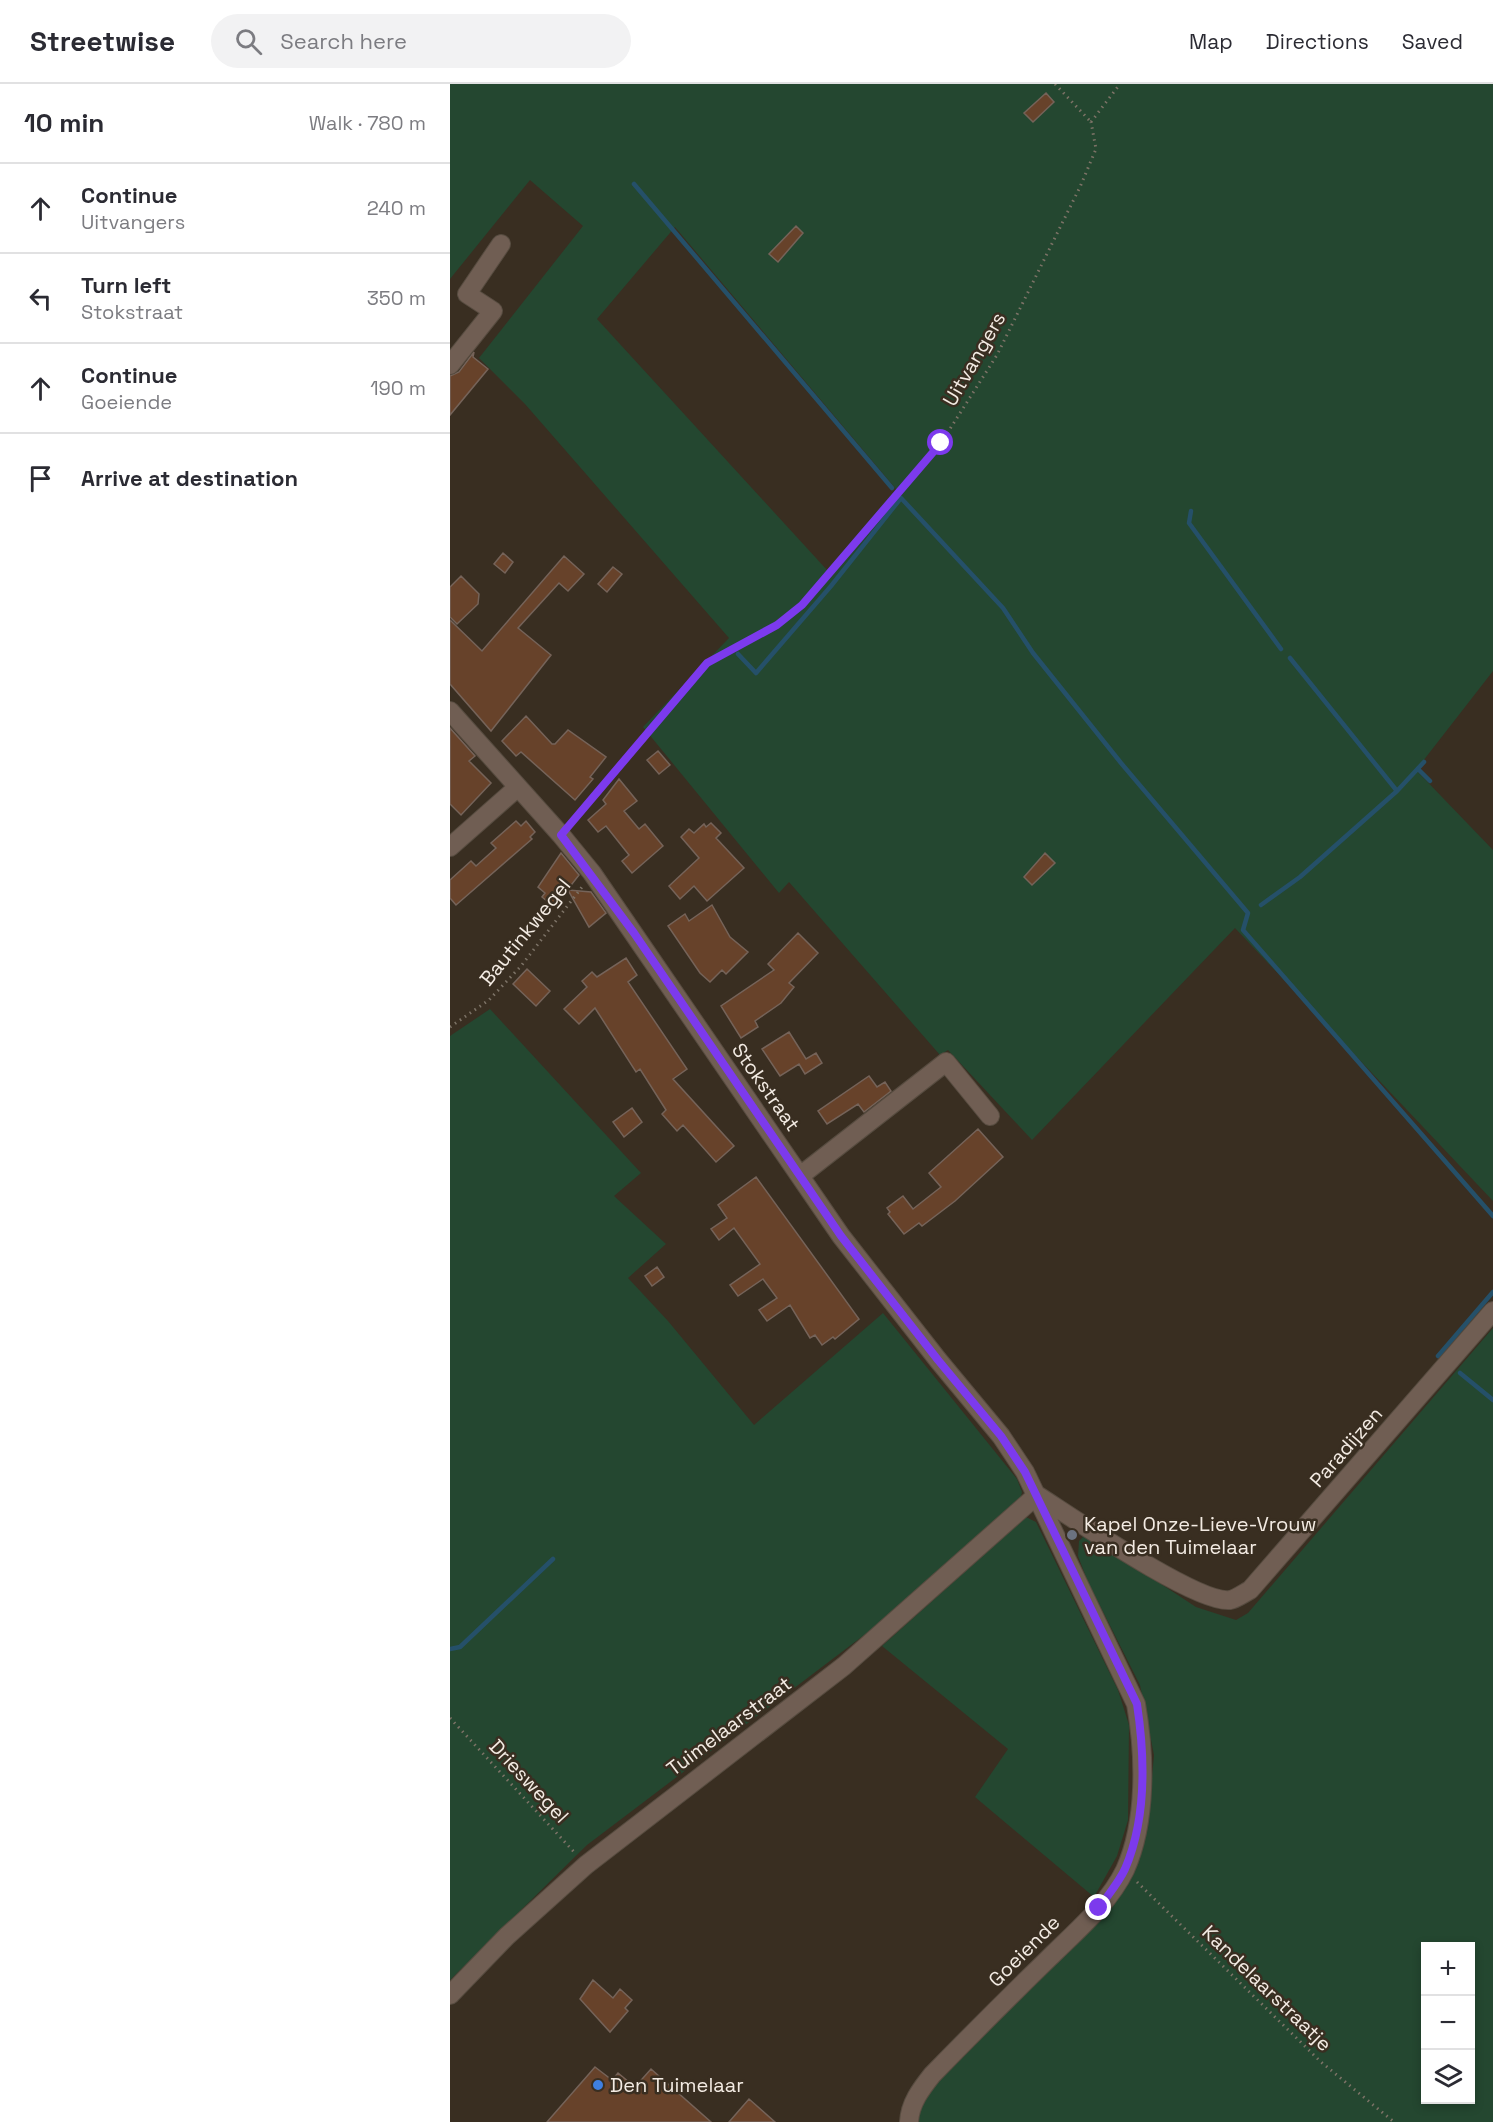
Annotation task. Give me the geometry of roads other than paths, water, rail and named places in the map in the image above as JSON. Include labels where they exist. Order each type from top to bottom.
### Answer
[{"type":"street","points":[[450,365],[493,312],[467,294],[501,244]]},
{"type":"street","name":"Stokstraat","points":[[450,711],[592,873],[841,1236],[1001,1436],[1037,1495]]},
{"type":"street","points":[[450,847],[518,787]]},
{"type":"street","points":[[800,1176],[946,1062],[990,1116]]},
{"type":"street","name":"Paradijzen","points":[[1037,1495],[1144,1563],[1212,1598],[1230,1600],[1250,1590],[1493,1311]]},
{"type":"street","name":"Tuimelaarstraat","points":[[450,1995],[507,1936],[586,1865],[844,1666],[1037,1495]]},
{"type":"street","name":"Goeiende","points":[[909,2122],[910,2112],[918,2094],[932,2074],[1099,1908],[1125,1870],[1135,1840],[1143,1779],[1142,1736],[1137,1704],[1037,1495]]},
{"type":"waterway","points":[[634,184],[892,488]]},
{"type":"waterway","points":[[738,654],[756,673],[831,586],[901,498],[1003,608],[1033,653],[1121,763],[1248,913],[1243,930],[1493,1216]]},
{"type":"waterway","points":[[1191,511],[1189,523],[1281,649]]},
{"type":"waterway","points":[[1261,905],[1300,877],[1397,791],[1290,658]]},
{"type":"waterway","points":[[1397,791],[1424,762]]},
{"type":"waterway","points":[[1418,769],[1430,781]]},
{"type":"waterway","points":[[1438,1356],[1493,1292]]},
{"type":"waterway","points":[[1460,1373],[1493,1400]]},
{"type":"waterway","points":[[450,1649],[460,1647],[553,1559]]},
{"type":"place","name":"Kapel Onze-Lieve-Vrouw van den Tuimelaar","points":[[1072,1535]]},
{"type":"place","name":"Den Tuimelaar","points":[[598,2085]]}]
